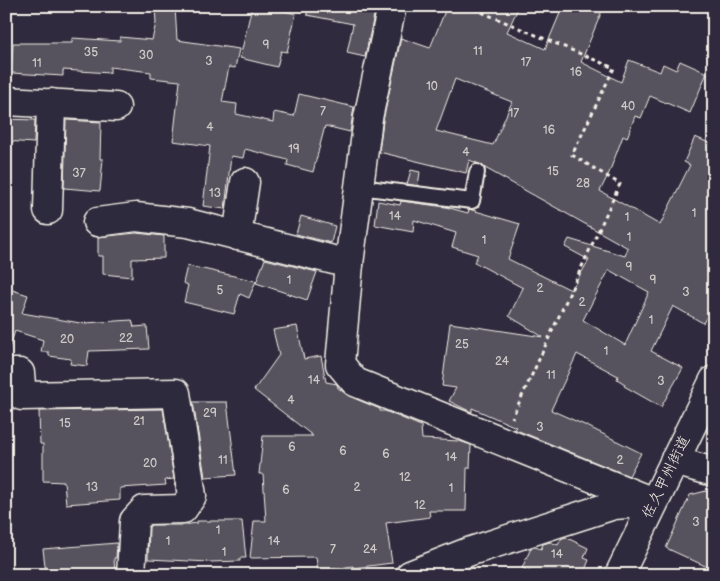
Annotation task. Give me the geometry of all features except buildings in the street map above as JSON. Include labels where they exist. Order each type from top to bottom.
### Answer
[{"type":"street","points":[[392,6],[368,118],[349,264],[340,364],[355,382],[653,502]]},
{"type":"street","points":[[6,101],[116,107]]},
{"type":"street","points":[[48,210],[51,103]]},
{"type":"street","points":[[237,236],[245,182]]},
{"type":"street","points":[[97,222],[136,217],[188,223],[349,264]]},
{"type":"street","points":[[6,373],[20,373],[22,396],[176,393],[192,496],[183,509],[144,510],[134,521],[131,575]]},
{"type":"street","name":"佐久甲州街道","points":[[619,575],[714,380]]},
{"type":"street","points":[[674,461],[714,472]]},
{"type":"street","points":[[410,575],[468,552],[614,505],[653,502]]},
{"type":"lane","points":[[359,186],[472,201],[477,172]]},
{"type":"path","points":[[467,6],[614,68],[572,155],[620,184],[501,442]]}]
